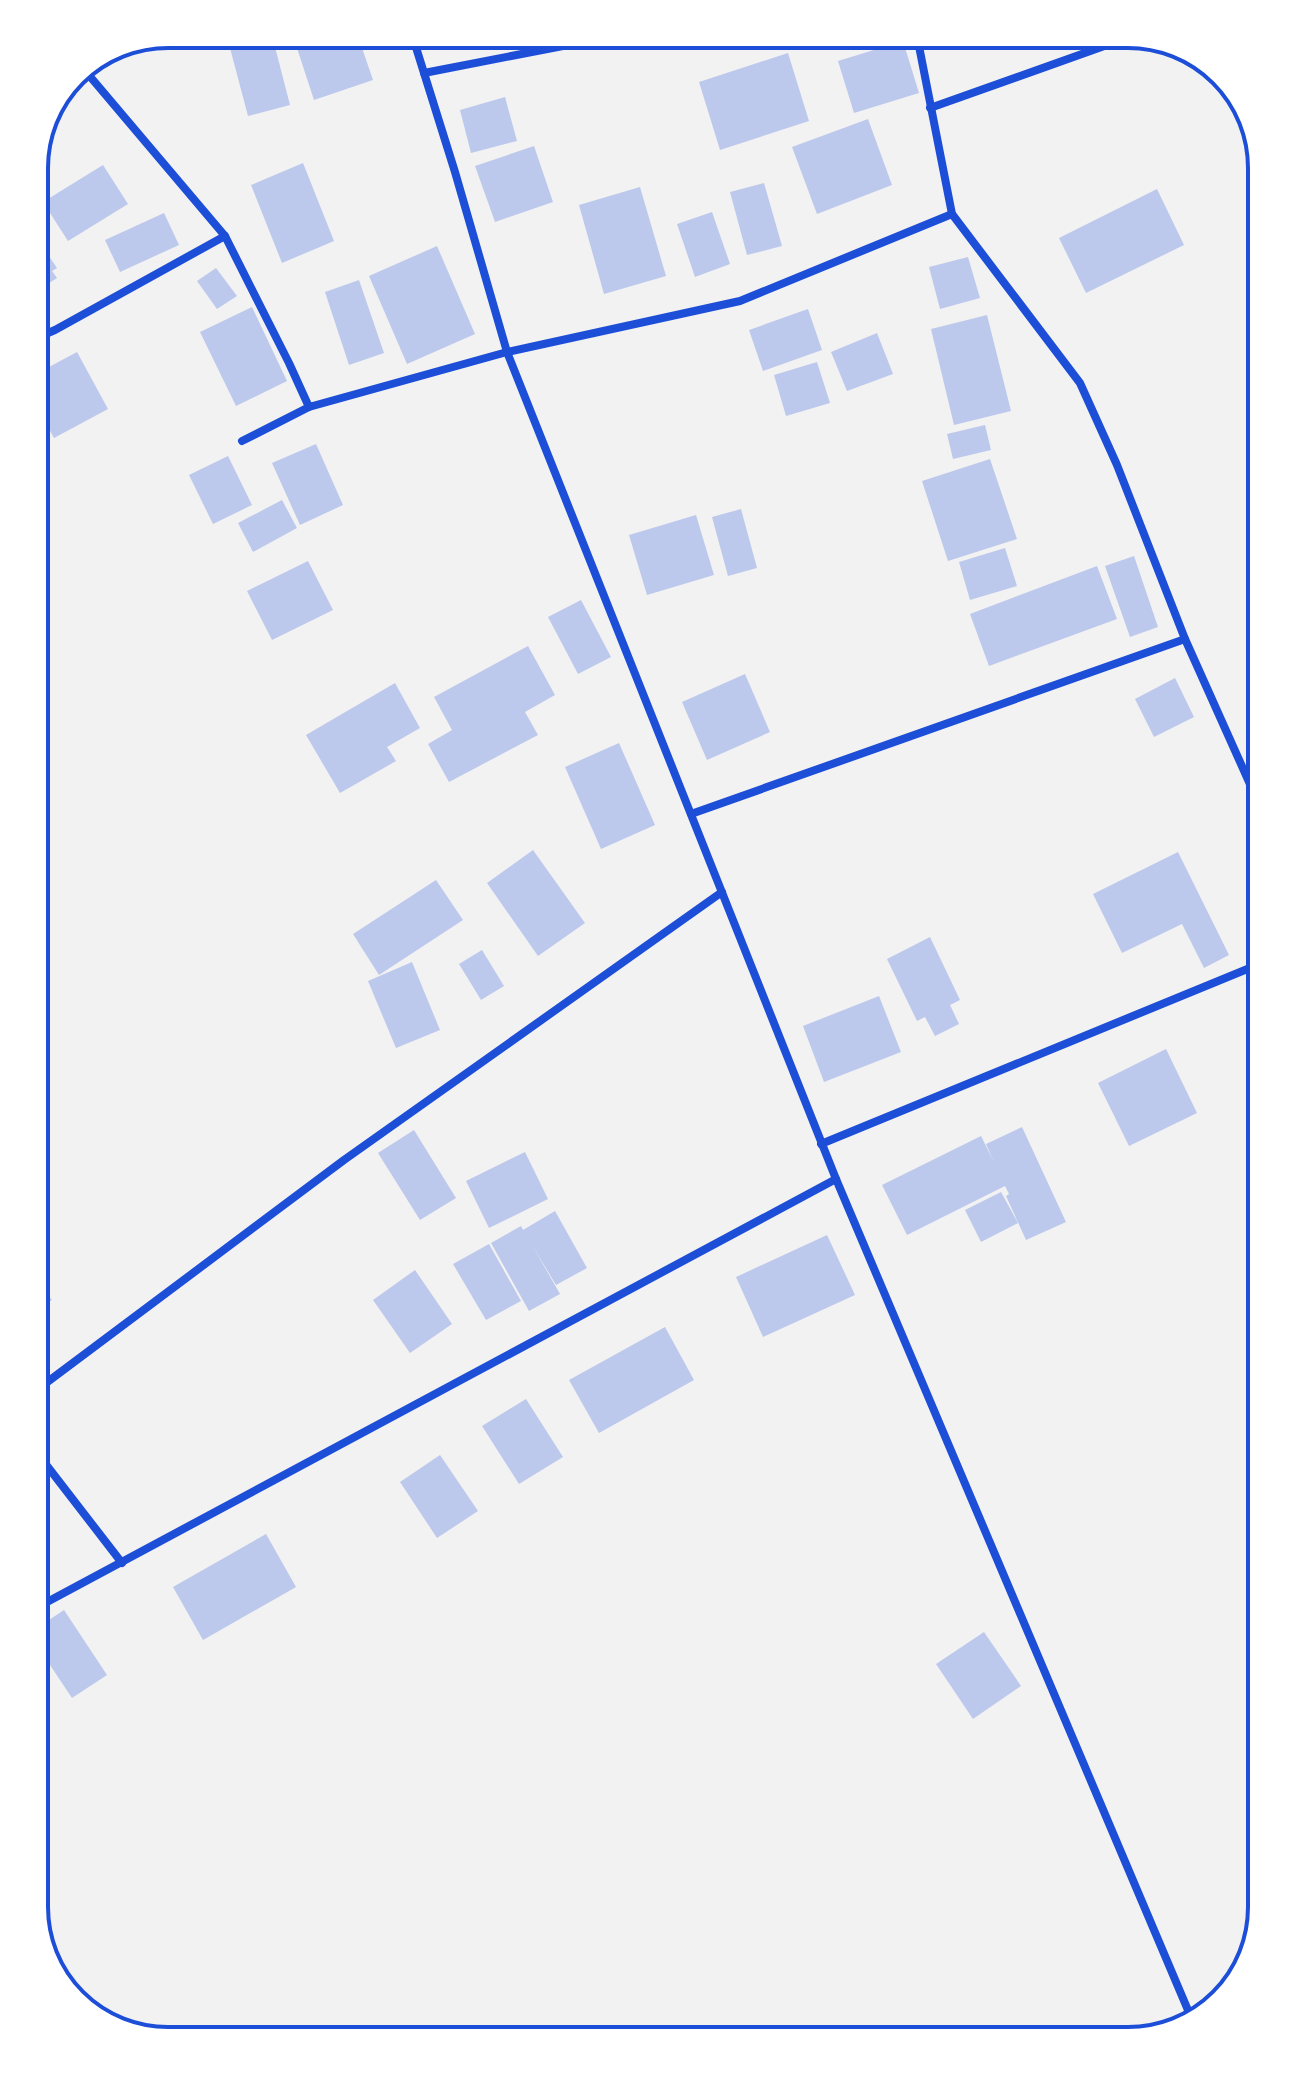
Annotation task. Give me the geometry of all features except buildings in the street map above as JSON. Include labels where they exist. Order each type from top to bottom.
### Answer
[{"type":"street","points":[[416,48],[507,352],[821,1144],[1188,2011]]},
{"type":"street","points":[[424,73],[553,48]]},
{"type":"street","points":[[919,48],[952,214],[1080,383],[1117,465],[1185,639],[1248,780]]},
{"type":"street","points":[[930,108],[1099,48]]},
{"type":"street","points":[[90,77],[225,236],[309,407]]},
{"type":"street","points":[[242,441],[309,407],[507,352],[740,301],[952,214]]},
{"type":"street","points":[[48,333],[225,236]]},
{"type":"street","points":[[691,814],[1185,639]]},
{"type":"street","points":[[48,1382],[344,1160],[722,892]]},
{"type":"street","points":[[821,1144],[1248,969]]},
{"type":"street","points":[[48,1602],[836,1179]]},
{"type":"street","points":[[48,1467],[122,1563]]}]
